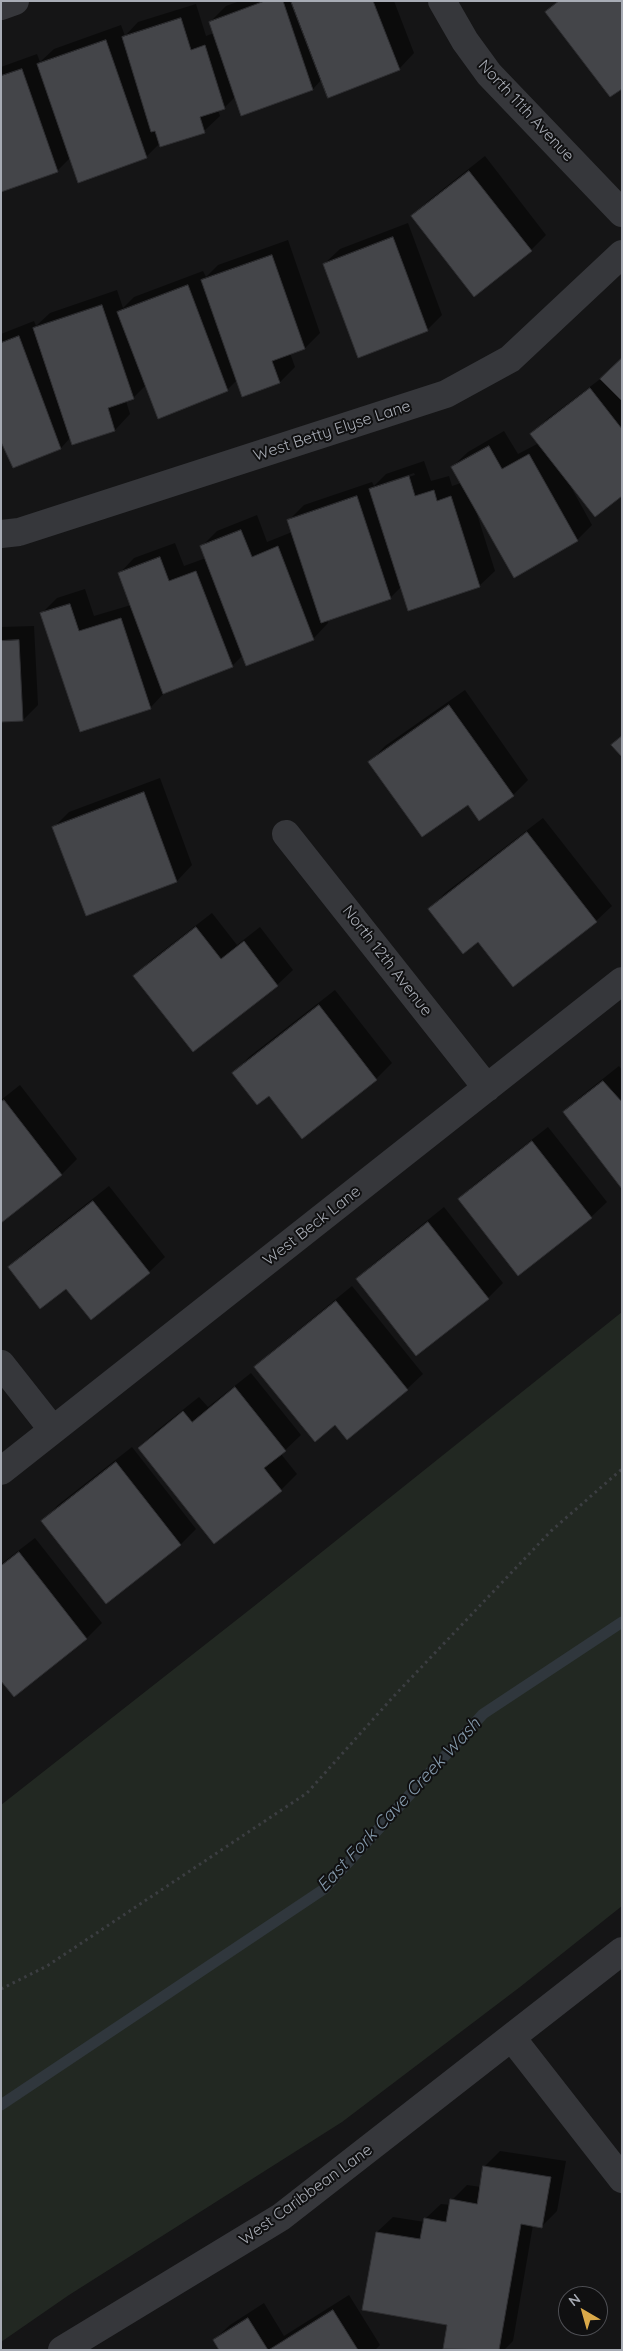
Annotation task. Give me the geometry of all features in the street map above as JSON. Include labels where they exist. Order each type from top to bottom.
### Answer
[{"type":"street","points":[[1,6],[15,1]]},
{"type":"street","name":"North 11th Avenue","points":[[442,1],[465,41],[489,74],[622,213]]},
{"type":"street","name":"West Betty Elyse Lane","points":[[1,534],[18,532],[446,394],[510,359],[622,254]]},
{"type":"street","name":"North 12th Avenue","points":[[286,834],[487,1088]]},
{"type":"street","name":"West Beck Lane","points":[[1,1471],[622,981]]},
{"type":"street","points":[[1,1364],[53,1430]]},
{"type":"street","name":"West Caribbean Lane","points":[[62,2350],[281,2216],[622,1951]]},
{"type":"street","points":[[512,2038],[622,2179]]},
{"type":"path","points":[[1,1989],[47,1966],[307,1792],[393,1697],[551,1530],[622,1469]]},
{"type":"shaded area","points":[[622,1312],[622,1906],[520,1987],[342,2122],[69,2295],[1,2342],[1,1805],[253,1607]]},
{"type":"building","points":[[265,1],[283,1],[313,90],[241,116],[209,22]]},
{"type":"building","points":[[291,1],[373,1],[400,70],[328,98]]},
{"type":"building","points":[[559,1],[622,1],[622,89],[610,97],[545,12]]},
{"type":"building","points":[[181,18],[191,50],[205,45],[225,109],[200,117],[205,133],[160,147],[155,131],[151,132],[122,37]]},
{"type":"building","points":[[106,40],[147,158],[78,183],[37,64]]},
{"type":"building","points":[[22,69],[58,172],[1,192],[1,76]]},
{"type":"building","points":[[469,171],[532,251],[474,297],[411,216]]},
{"type":"building","points":[[393,237],[428,331],[358,358],[323,264]]},
{"type":"building","points":[[272,255],[305,349],[272,361],[280,383],[242,397],[201,280]]},
{"type":"building","points":[[188,285],[228,391],[158,419],[117,312]]},
{"type":"building","points":[[102,305],[134,399],[108,408],[115,431],[72,445],[33,328]]},
{"type":"building","points":[[19,336],[61,449],[13,468],[1,442],[1,343]]},
{"type":"building","points":[[622,358],[622,401],[600,379]]},
{"type":"building","points":[[590,388],[622,429],[622,496],[595,517],[530,434]]},
{"type":"building","points":[[489,446],[502,469],[529,454],[578,541],[514,578],[451,467]]},
{"type":"building","points":[[409,476],[415,496],[434,490],[437,501],[451,496],[480,587],[408,611],[369,489]]},
{"type":"building","points":[[357,496],[391,599],[321,623],[287,520]]},
{"type":"building","points":[[241,530],[252,557],[278,546],[314,640],[246,666],[200,546]]},
{"type":"building","points":[[160,557],[169,581],[196,571],[233,667],[163,694],[118,573]]},
{"type":"building","points":[[70,604],[79,631],[121,618],[151,709],[80,732],[40,613]]},
{"type":"building","points":[[19,640],[23,721],[1,722],[1,641]]},
{"type":"building","points":[[449,705],[514,796],[479,821],[468,805],[422,837],[368,762]]},
{"type":"building","points":[[622,736],[622,757],[611,745]]},
{"type":"building","points":[[144,792],[177,882],[86,916],[52,827]]},
{"type":"building","points":[[527,832],[597,922],[513,987],[478,942],[463,954],[428,909]]},
{"type":"building","points":[[196,927],[221,959],[244,941],[278,986],[193,1052],[133,976]]},
{"type":"building","points":[[319,1005],[377,1080],[302,1139],[269,1096],[257,1105],[232,1073]]},
{"type":"building","points":[[603,1081],[622,1102],[622,1189],[563,1112]]},
{"type":"building","points":[[4,1100],[62,1175],[1,1223],[1,1102]]},
{"type":"building","points":[[532,1141],[592,1218],[518,1276],[458,1199]]},
{"type":"building","points":[[93,1201],[150,1273],[91,1320],[66,1289],[40,1309],[8,1267]]},
{"type":"building","points":[[428,1222],[489,1299],[416,1356],[356,1279]]},
{"type":"building","points":[[336,1301],[408,1390],[347,1440],[335,1425],[315,1442],[254,1367]]},
{"type":"building","points":[[235,1387],[286,1451],[264,1468],[282,1491],[214,1544],[138,1448],[183,1411],[192,1422]]},
{"type":"building","points":[[116,1462],[181,1545],[106,1604],[41,1521]]},
{"type":"building","points":[[19,1552],[87,1639],[14,1697],[1,1681],[1,1566]]},
{"type":"building","points":[[483,2166],[551,2177],[542,2228],[521,2224],[499,2350],[443,2349],[447,2325],[362,2310],[376,2232],[420,2239],[424,2218],[446,2222],[450,2199],[477,2204]]},
{"type":"building","points":[[333,2310],[358,2350],[269,2350]]},
{"type":"building","points":[[248,2318],[268,2350],[219,2350],[213,2340]]},
{"type":"waterway","name":"East Fork Cave Creek Wash","points":[[1,2105],[324,1889],[483,1714],[622,1622]]}]
